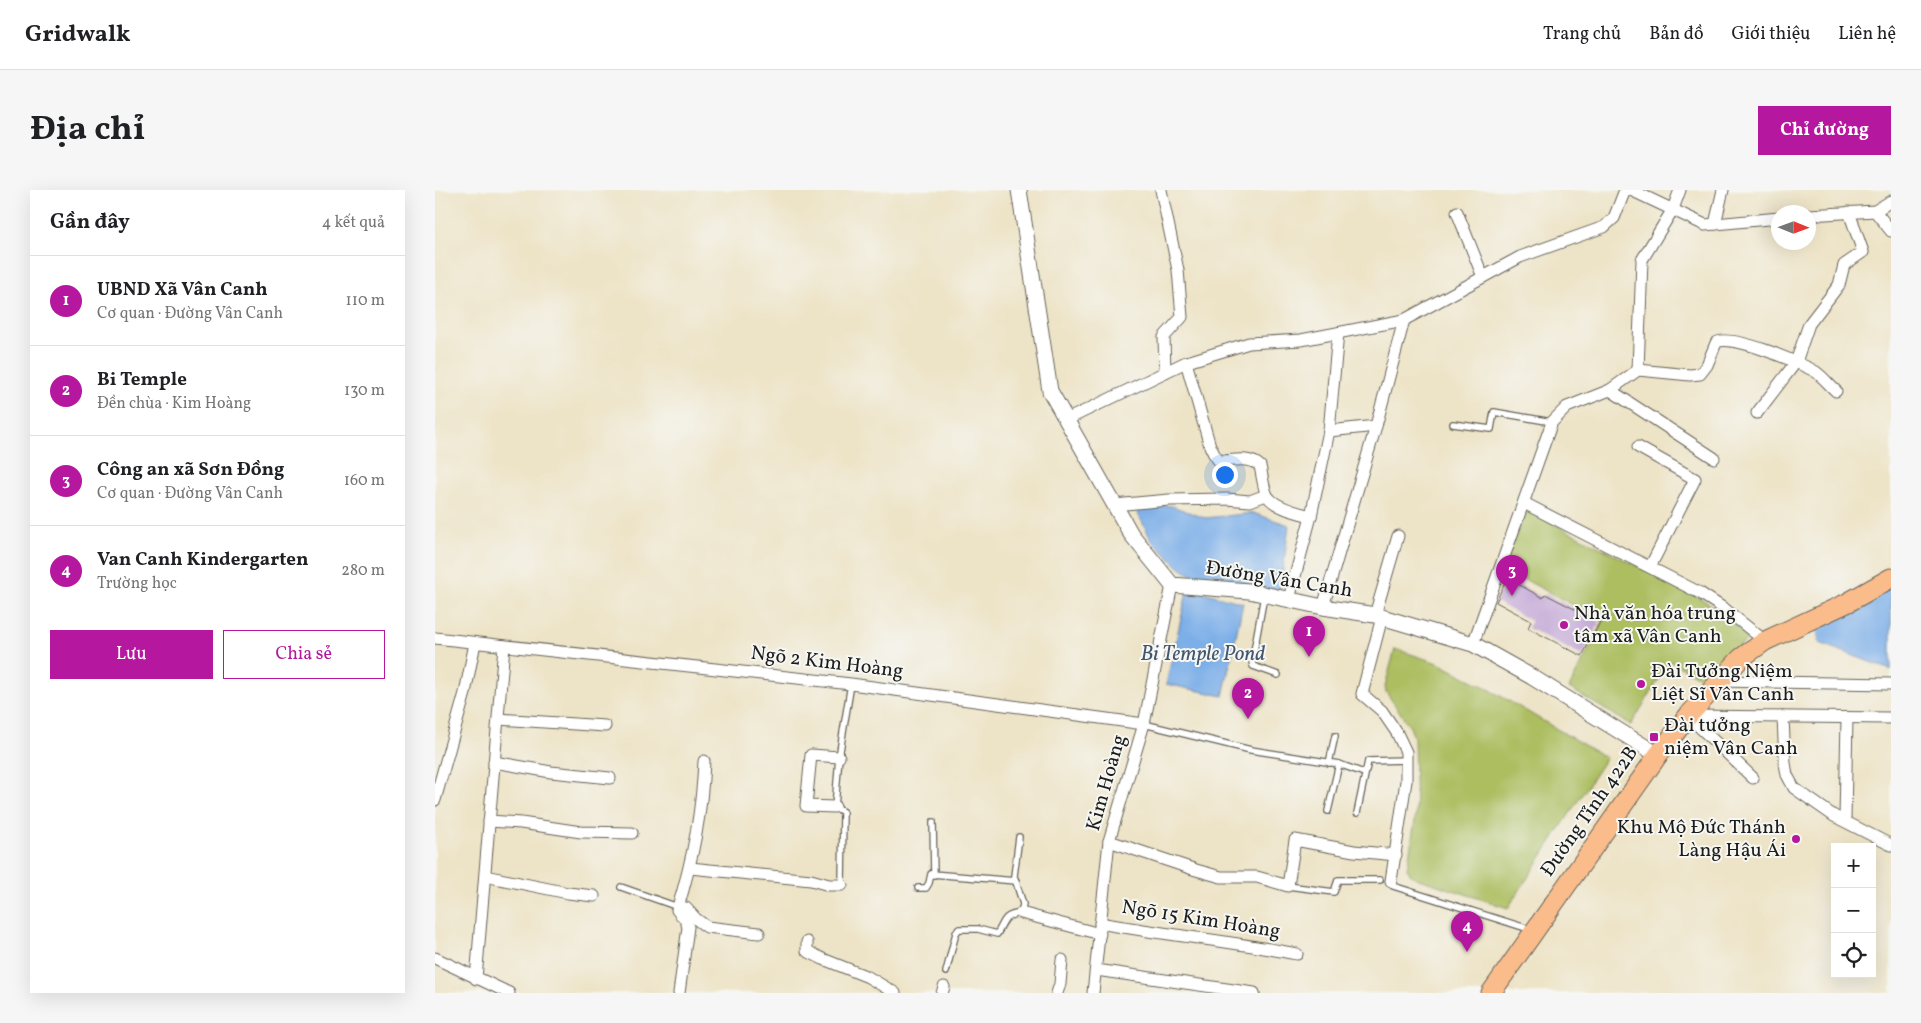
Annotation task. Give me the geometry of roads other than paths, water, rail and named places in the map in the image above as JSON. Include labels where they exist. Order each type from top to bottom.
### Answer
[{"type":"main road","name":"Đường Tỉnh 422B","points":[[1491,993],[1658,755],[1688,716],[1741,658],[1765,641],[1847,603],[1891,578]]},
{"type":"street","points":[[1019,190],[1050,391],[1131,534],[1171,585]]},
{"type":"street","points":[[1161,190],[1178,270],[1182,318],[1164,338],[1165,372]]},
{"type":"street","points":[[1066,420],[1186,362],[1249,343],[1301,340],[1404,320],[1520,256],[1604,227],[1614,218],[1625,190]]},
{"type":"street","points":[[1631,190],[1705,225],[1771,219]]},
{"type":"street","points":[[1638,370],[1642,260],[1673,209],[1680,190]]},
{"type":"street","points":[[1715,224],[1723,190]]},
{"type":"street","points":[[1816,215],[1875,211],[1891,201]]},
{"type":"street","points":[[1875,211],[1891,231]]},
{"type":"street","points":[[1457,212],[1483,277]]},
{"type":"street","points":[[1757,413],[1796,362],[1809,324],[1839,284],[1843,265],[1863,252],[1849,212]]},
{"type":"street","points":[[1323,607],[1376,426],[1404,320]]},
{"type":"street","points":[[1289,599],[1311,516],[1329,431],[1338,333]]},
{"type":"street","points":[[1473,644],[1552,422],[1567,407],[1610,390],[1638,370],[1690,375],[1700,374],[1707,365],[1716,343],[1721,340],[1755,347],[1796,362],[1817,373],[1836,392]]},
{"type":"street","points":[[1186,362],[1210,446],[1216,459],[1219,461],[1250,460],[1258,464],[1266,495],[1289,510],[1311,516]]},
{"type":"street","points":[[1610,390],[1714,458]]},
{"type":"street","points":[[1329,431],[1376,426]]},
{"type":"street","points":[[1638,447],[1695,479],[1649,567]]},
{"type":"street","points":[[1114,504],[1169,500],[1227,499],[1250,501],[1266,495]]},
{"type":"street","points":[[1524,503],[1700,593],[1726,610],[1765,641]]},
{"type":"street","points":[[1386,881],[1396,855],[1406,781],[1406,752],[1382,711],[1362,694],[1399,536]]},
{"type":"street","name":"Đường Vân Canh","points":[[1171,585],[1249,591],[1323,607],[1379,616],[1473,644],[1532,677],[1658,755]]},
{"type":"street","name":"Kim Hoàng","points":[[1093,993],[1109,841],[1144,724],[1171,585]]},
{"type":"street","name":"Ngõ 2 Kim Hoàng","points":[[435,638],[851,684],[1144,724]]},
{"type":"street","points":[[435,800],[465,693],[475,643]]},
{"type":"street","points":[[476,979],[504,646]]},
{"type":"street","points":[[1721,681],[1891,684]]},
{"type":"street","points":[[1688,716],[1891,718]]},
{"type":"street","points":[[1688,716],[1753,778]]},
{"type":"street","points":[[1783,717],[1785,763],[1787,774],[1794,788],[1834,816],[1891,845]]},
{"type":"street","points":[[1845,820],[1847,718]]},
{"type":"street","points":[[498,719],[605,726]]},
{"type":"street","points":[[835,807],[806,806],[811,755],[839,757]]},
{"type":"street","points":[[679,993],[688,927],[687,920],[677,910],[690,868],[702,792],[704,761]]},
{"type":"street","points":[[494,762],[551,772],[610,778]]},
{"type":"street","points":[[489,821],[511,822],[581,832],[632,833]]},
{"type":"street","points":[[1109,841],[1221,877],[1257,877],[1288,886],[1295,840],[1354,851],[1396,855]]},
{"type":"street","points":[[690,868],[811,880],[842,885]]},
{"type":"street","points":[[485,876],[568,893],[594,896]]},
{"type":"street","points":[[678,907],[686,908],[696,920],[707,927],[759,933]]},
{"type":"street","name":"Ngõ 15 Kim Hoàng","points":[[1021,913],[1100,929],[1249,944],[1297,954]]},
{"type":"street","points":[[807,942],[807,951],[868,977],[895,993]]},
{"type":"street","points":[[435,958],[509,993]]},
{"type":"street","points":[[1057,993],[1060,984],[1062,960]]},
{"type":"street","points":[[1096,970],[1254,993]]},
{"type":"lane","points":[[1453,424],[1491,429],[1494,412],[1552,422]]},
{"type":"lane","points":[[1265,594],[1252,662],[1253,666],[1259,669],[1278,674]]},
{"type":"lane","points":[[842,885],[843,812],[835,807],[839,757],[851,684]]},
{"type":"lane","points":[[1144,724],[1251,750],[1339,764],[1364,773]]},
{"type":"lane","points":[[1329,763],[1335,736]]},
{"type":"lane","points":[[1357,813],[1368,761],[1406,760]]},
{"type":"lane","points":[[1328,810],[1339,764]]},
{"type":"lane","points":[[933,822],[934,874]]},
{"type":"lane","points":[[946,972],[956,933],[959,929],[979,929],[997,934],[1005,919],[1010,915],[1021,913],[1023,904],[1014,876],[1019,837]]},
{"type":"lane","points":[[918,888],[926,888],[931,874],[1016,881]]},
{"type":"lane","points":[[1288,886],[1334,892],[1338,880],[1386,881],[1393,886],[1535,931]]},
{"type":"lane","points":[[621,887],[678,907]]},
{"type":"water","points":[[1147,505],[1172,506],[1205,518],[1253,513],[1289,525],[1280,591],[1200,579],[1181,569],[1152,541],[1135,508]]},
{"type":"water","points":[[1891,587],[1891,670],[1820,643],[1816,628]]},
{"type":"water","name":"Bi Temple Pond","points":[[1188,588],[1243,603],[1223,696],[1166,684]]},
{"type":"place","name":"Công an xã Sơn Đồng","points":[[1512,596]]},
{"type":"place","name":"Nhà văn hóa trung tâm xã Vân Canh","points":[[1564,625]]},
{"type":"place","name":"UBND Xã Vân Canh","points":[[1309,657]]},
{"type":"place","name":"Đài Tưởng Niệm Liệt Sĩ Vân Canh","points":[[1641,684]]},
{"type":"place","name":"Bi Temple","points":[[1248,719]]},
{"type":"place","name":"Đài tưởng niệm Vân Canh","points":[[1654,737]]},
{"type":"place","name":"Khu Mộ Đức Thánh Làng Hậu Ái","points":[[1796,839]]},
{"type":"place","name":"Van Canh Kindergarten","points":[[1467,952]]}]
